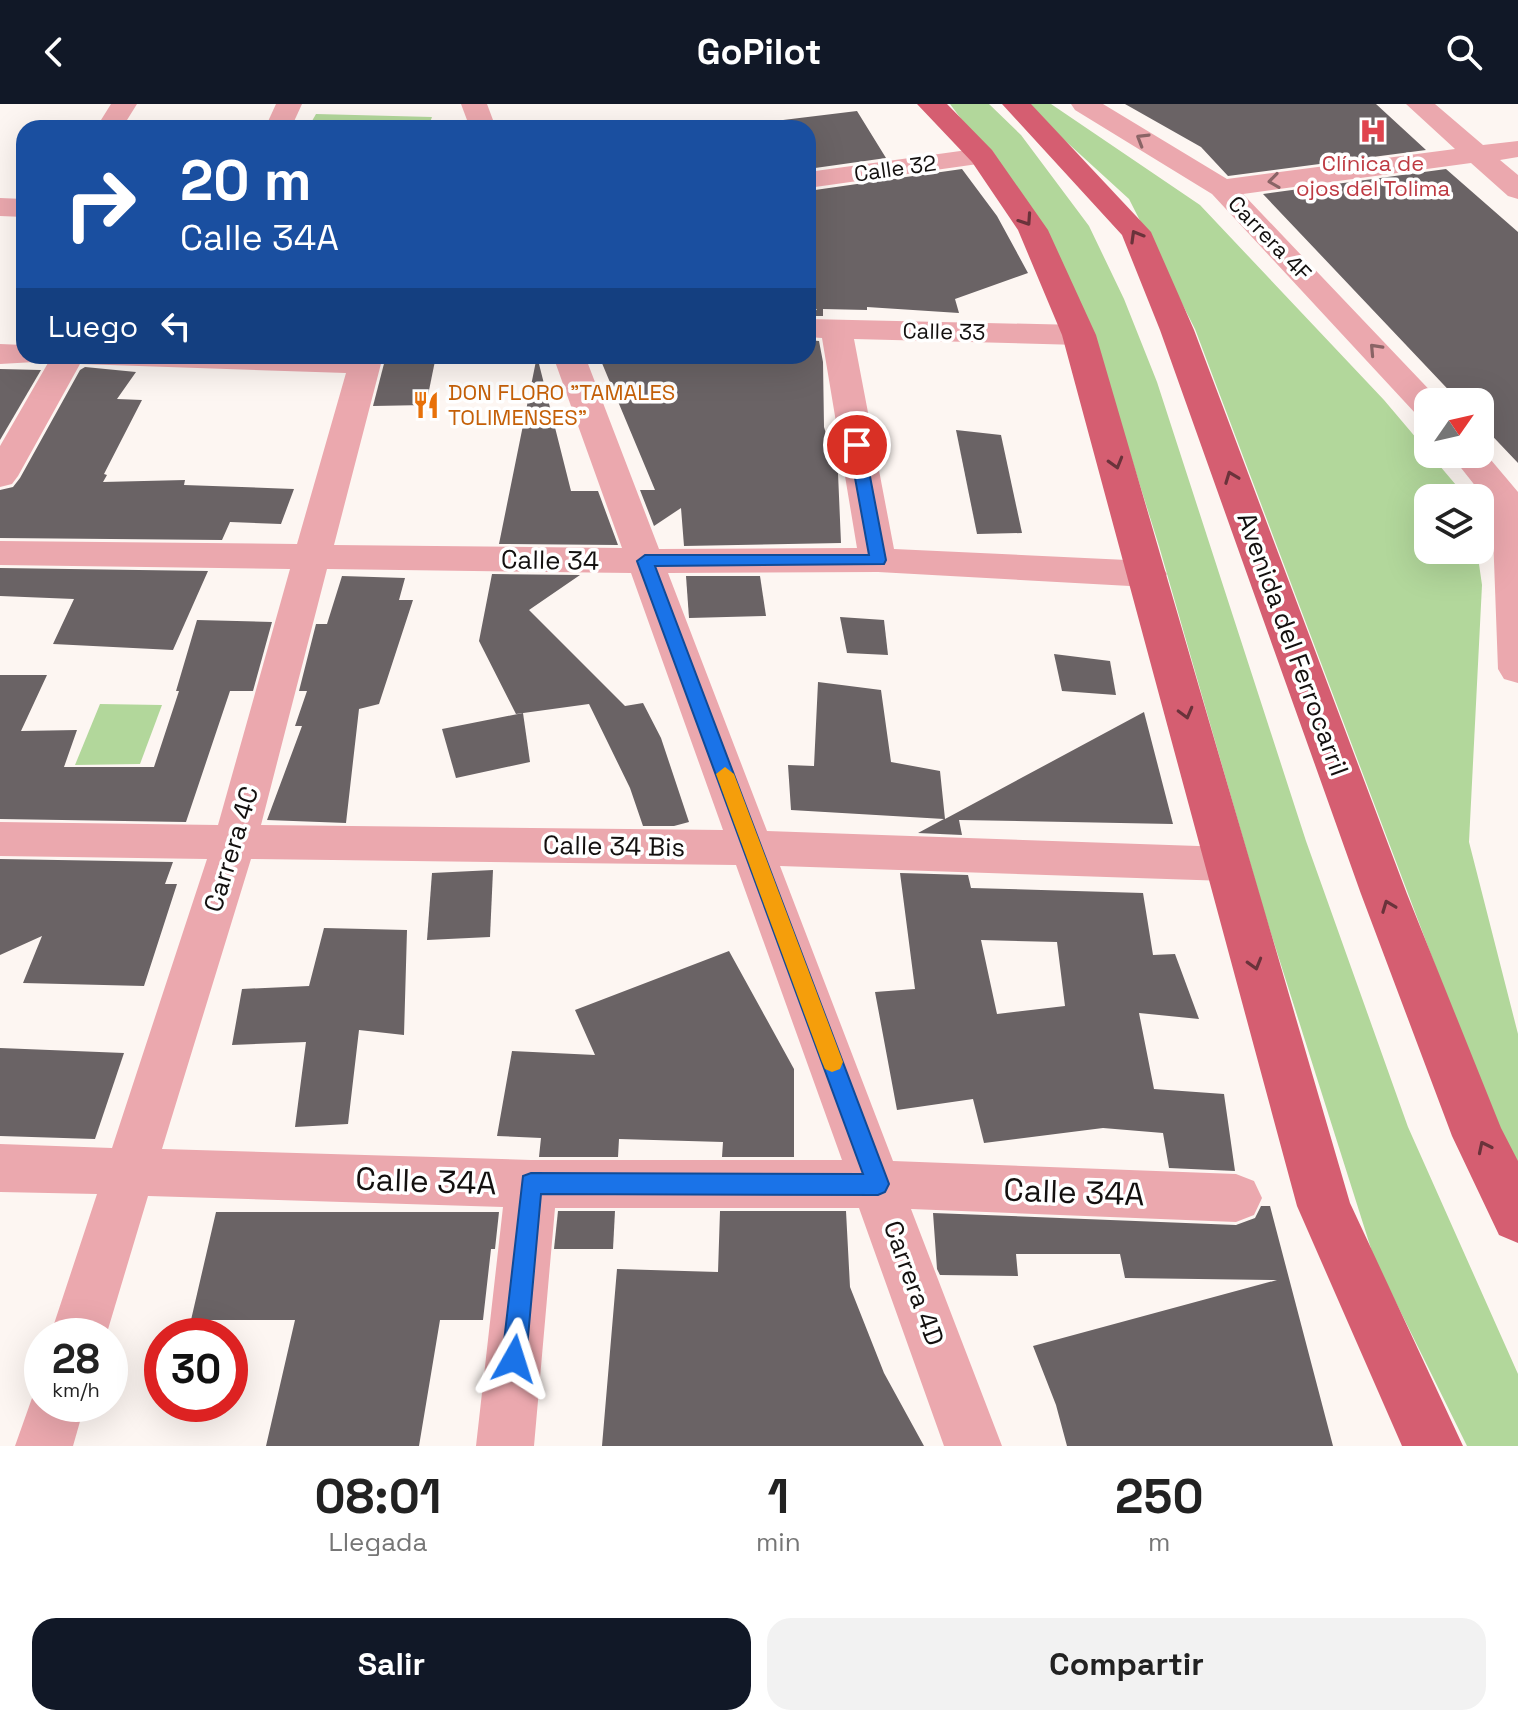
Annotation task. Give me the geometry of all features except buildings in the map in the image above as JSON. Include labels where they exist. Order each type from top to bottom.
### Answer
[{"type":"main road","points":[[931,104],[982,156],[1033,230],[1079,335],[1324,1206],[1433,1446]]},
{"type":"main road","name":"Avenida del Ferrocarril","points":[[1016,104],[1136,232],[1177,330],[1258,546],[1384,894],[1478,1136],[1518,1217]]},
{"type":"street","name":"Carrera 4F","points":[[1084,104],[1222,188],[1414,392]]},
{"type":"street","points":[[1419,104],[1518,190]]},
{"type":"street","points":[[1222,188],[1518,149]]},
{"type":"street","name":"Calle 32","points":[[816,179],[982,156]]},
{"type":"street","points":[[822,328],[878,560]]},
{"type":"street","name":"Calle 33","points":[[822,328],[1079,335]]},
{"type":"street","points":[[0,476],[63,364]]},
{"type":"street","name":"Carrera 4C","points":[[84,1318],[235,840],[365,364]]},
{"type":"street","name":"Carrera 4D","points":[[572,364],[973,1446]]},
{"type":"street","points":[[1480,468],[1514,506],[1518,669]]},
{"type":"street","name":"Calle 34","points":[[0,553],[645,561],[878,560],[1148,574]]},
{"type":"street","name":"Calle 34 Bis","points":[[0,839],[753,848],[1227,864]]},
{"type":"street","name":"Calle 34A","points":[[0,1168],[531,1184],[878,1184],[1236,1198]]},
{"type":"street","points":[[505,1446],[531,1184]]},
{"type":"street","points":[[44,1446],[51,1422]]},
{"type":"green space","points":[[950,104],[989,104],[1021,135],[1089,226],[1124,299],[1157,382],[1306,841],[1408,1127],[1518,1374],[1518,1446],[1467,1446],[1374,1258],[1263,908],[1159,546],[1092,332],[1051,239]]},
{"type":"green space","points":[[1025,104],[1051,104],[1200,205],[1414,435],[1414,468],[1442,468],[1455,484],[1414,484],[1414,564],[1479,564],[1482,585],[1469,842],[1518,1034],[1518,1185],[1195,329],[1129,199]]},
{"type":"green space","points":[[316,114],[432,117],[431,120],[313,120]]},
{"type":"green space","points":[[100,704],[162,705],[140,764],[75,765]]},
{"type":"slow traffic","points":[[725,774],[832,1062]]},
{"type":"place","name":"Clínica de ojos del Tolima","points":[[1373,131]]},
{"type":"place","name":"DON FLORO \"TAMALES TOLIMENSES\"","points":[[426,405]]},
{"type":"route","points":[[514,1359],[531,1184],[878,1184],[645,561],[878,560],[857,445]]}]
